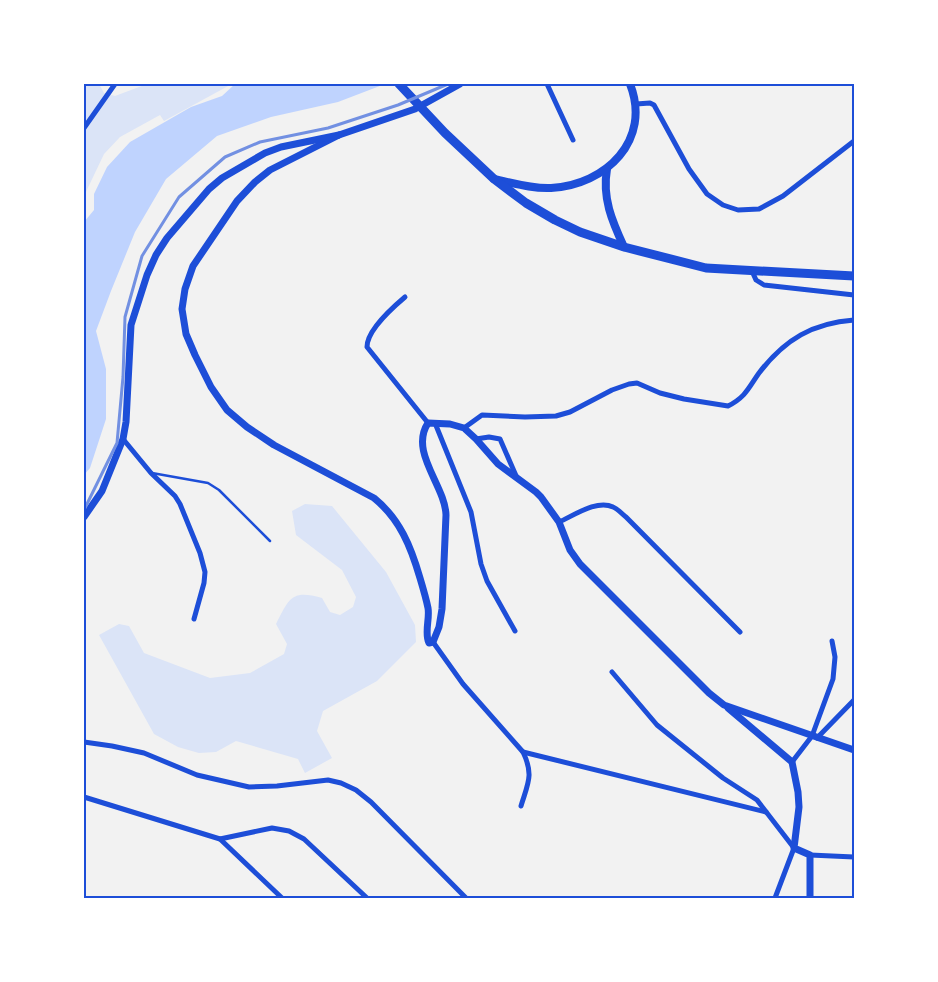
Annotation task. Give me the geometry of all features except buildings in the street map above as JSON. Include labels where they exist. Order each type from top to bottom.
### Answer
[{"type":"highway","points":[[399,84],[445,133],[494,179],[526,203],[580,232],[624,247],[706,268],[854,276]]},
{"type":"main road","points":[[494,179],[540,188],[553,188],[576,183],[607,169],[621,155],[628,143],[634,123],[636,104],[630,84]]},
{"type":"main road","points":[[607,169],[604,183],[607,207],[624,247]]},
{"type":"street","points":[[84,128],[115,84]]},
{"type":"street","points":[[84,517],[102,491],[123,440],[126,422],[131,325],[147,275],[156,255],[167,238],[209,189],[238,168],[265,153],[281,147],[339,135],[415,109],[460,84]]},
{"type":"street","points":[[547,84],[573,140]]},
{"type":"street","points":[[636,104],[650,103],[654,105],[689,169],[707,194],[724,205],[738,210],[759,209],[783,196],[854,141]]},
{"type":"street","points":[[339,135],[270,170],[255,182],[237,201],[193,266],[185,289],[182,309],[186,334],[211,387],[227,410],[236,418],[274,445],[374,498],[394,518],[407,540],[413,555],[428,607],[428,640],[430,643],[433,642],[463,684],[523,752],[529,765],[530,773],[522,806]]},
{"type":"street","points":[[752,271],[756,280],[764,285],[854,295]]},
{"type":"street","points":[[405,297],[380,322],[369,337],[367,347],[432,423],[471,512],[481,564],[487,581],[515,631]]},
{"type":"street","points":[[464,428],[482,415],[556,416],[570,412],[612,390],[637,383],[660,393],[728,406],[750,389],[760,372],[797,336],[810,328],[837,321],[854,320]]},
{"type":"street","points":[[432,423],[424,430],[422,438],[424,454],[443,499],[446,515],[442,609],[439,627],[433,642]]},
{"type":"street","points":[[432,423],[464,428],[492,458],[541,498],[559,522],[570,550],[580,564],[694,680],[792,762],[799,807],[794,848],[775,898]]},
{"type":"street","points":[[476,439],[489,437],[500,439],[517,478]]},
{"type":"street","points":[[123,440],[151,473],[170,490],[180,504],[203,563],[204,583],[194,619]]},
{"type":"street","points":[[559,522],[593,507],[602,505],[612,507],[626,517],[740,632]]},
{"type":"street","points":[[814,737],[833,679],[835,657],[832,641]]},
{"type":"street","points":[[612,672],[656,725],[715,772],[753,796],[794,848],[810,855],[854,857]]},
{"type":"street","points":[[792,762],[814,737],[854,700]]},
{"type":"street","points":[[724,705],[854,750]]},
{"type":"street","points":[[84,742],[144,753],[197,775],[249,786],[277,786],[328,780],[341,782],[356,790],[371,802],[466,898]]},
{"type":"street","points":[[523,752],[767,812]]},
{"type":"street","points":[[84,797],[220,839],[282,898]]},
{"type":"street","points":[[220,839],[272,828],[290,831],[304,839],[367,898]]},
{"type":"street","points":[[810,855],[810,898]]},
{"type":"lane","points":[[151,473],[208,483],[219,490],[270,541]]},
{"type":"shaded area","points":[[85,84],[99,84],[104,93],[115,96],[147,84],[230,85],[164,121],[160,115],[120,137],[104,154],[84,196]]},
{"type":"shaded area","points":[[305,504],[332,506],[386,572],[415,625],[416,642],[377,681],[323,711],[317,731],[332,758],[305,773],[298,759],[236,741],[216,752],[199,753],[178,747],[154,734],[99,635],[119,624],[129,626],[144,653],[210,678],[250,673],[284,654],[287,644],[276,624],[284,608],[292,598],[304,595],[322,598],[330,612],[340,615],[353,607],[356,597],[342,570],[296,535],[292,511]]},
{"type":"water","points":[[235,84],[385,84],[338,102],[271,117],[217,136],[166,179],[135,232],[96,331],[106,369],[106,419],[90,468],[84,475],[84,222],[94,210],[94,194],[107,167],[130,142],[191,107],[222,96]]},
{"type":"railway","points":[[84,510],[117,443],[123,377],[125,317],[142,256],[179,197],[225,157],[260,142],[328,128],[398,105],[448,84]]}]
